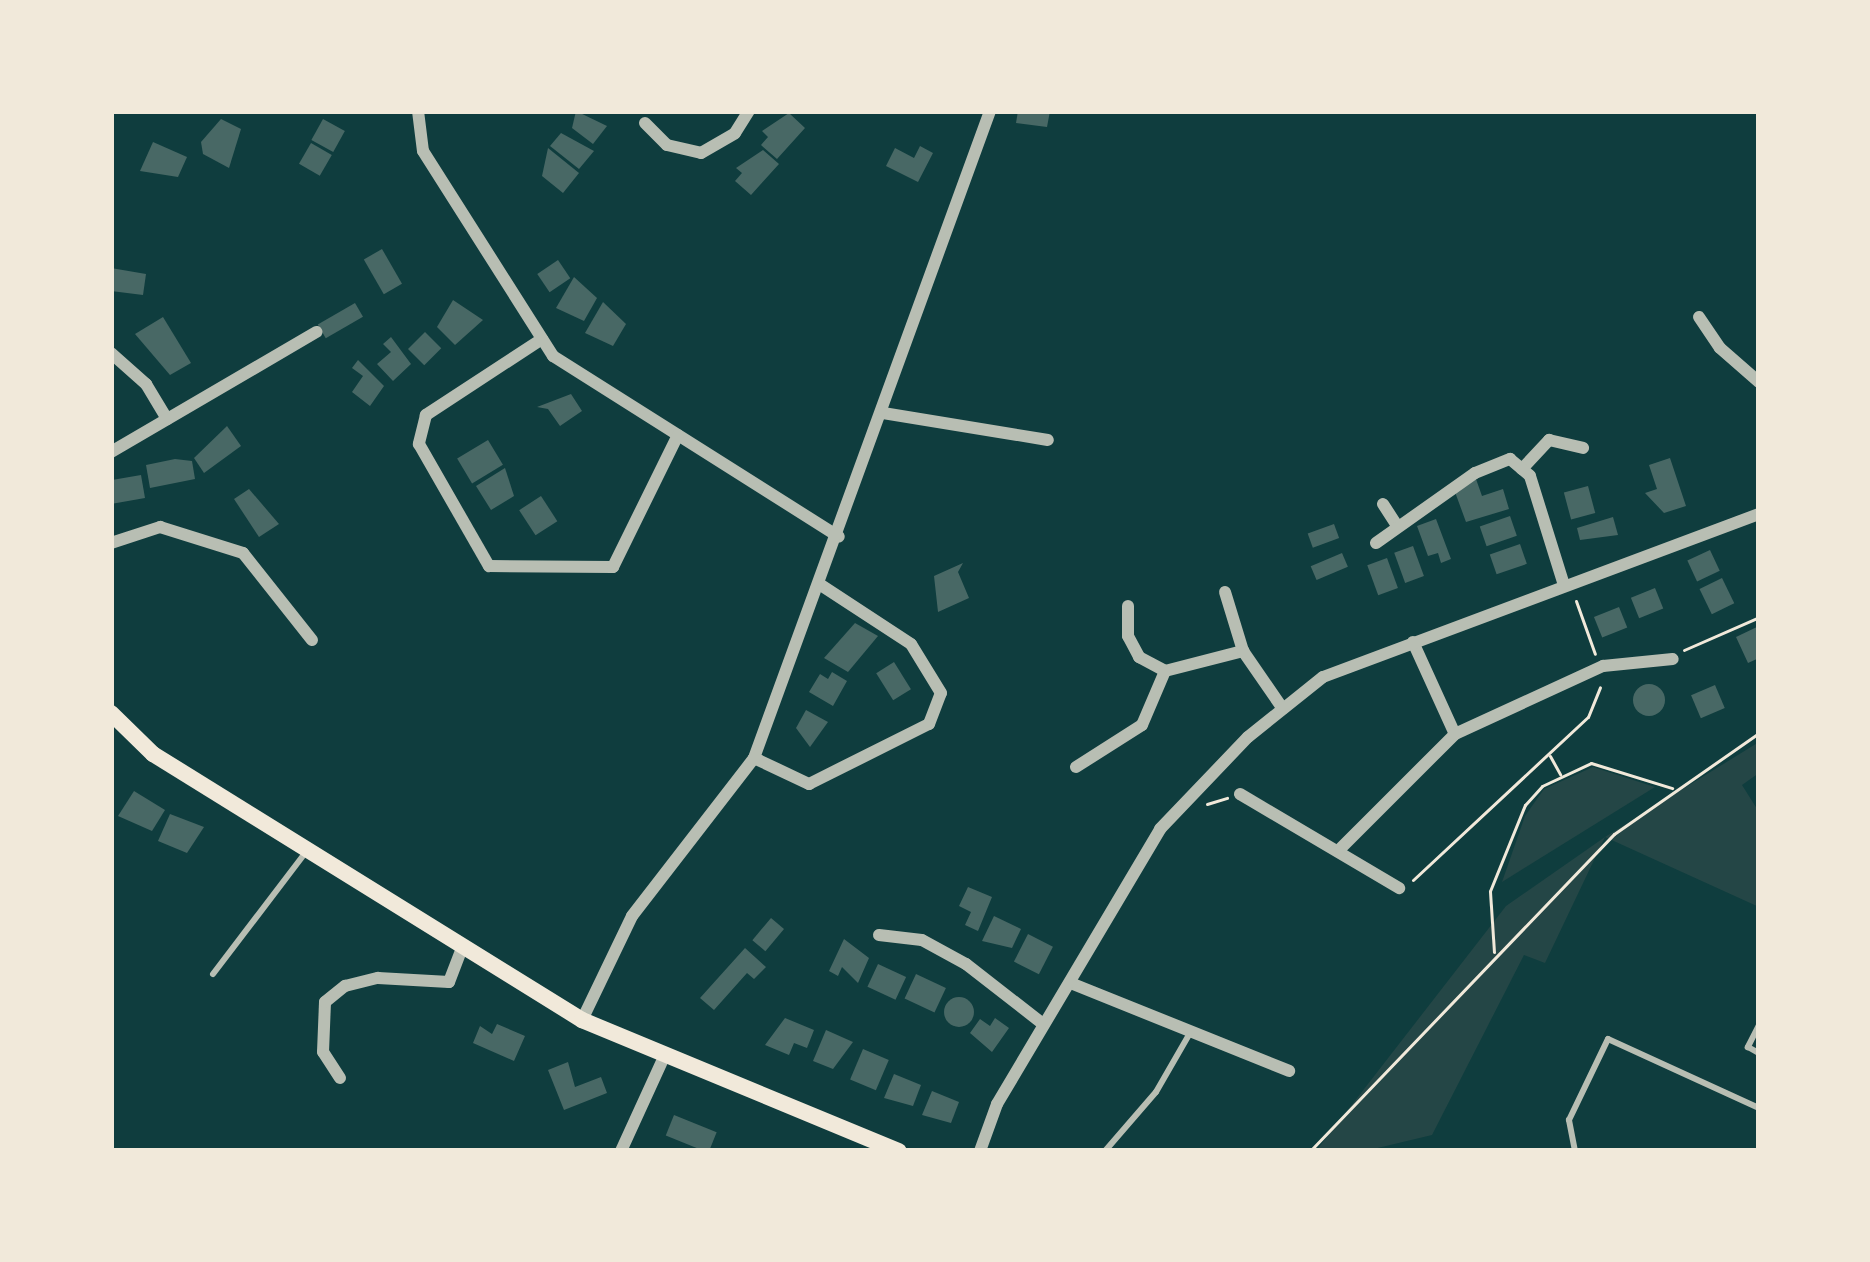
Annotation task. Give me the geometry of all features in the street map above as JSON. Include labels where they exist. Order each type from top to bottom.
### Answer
[{"type":"main road","points":[[111,713],[153,754],[461,951],[582,1020],[899,1151]]},
{"type":"street","points":[[418,111],[423,151],[519,309],[554,356],[839,537]]},
{"type":"street","points":[[645,123],[667,145],[701,153],[721,146],[749,111]]},
{"type":"street","points":[[582,1020],[632,916],[754,758],[839,537],[990,111]]},
{"type":"street","points":[[1700,316],[1720,348],[1759,382]]},
{"type":"street","points":[[111,452],[316,332]]},
{"type":"street","points":[[542,339],[426,415],[419,444],[489,566],[613,567],[678,435]]},
{"type":"street","points":[[111,353],[146,384],[167,419]]},
{"type":"street","points":[[883,413],[1048,440]]},
{"type":"street","points":[[1522,469],[1549,440],[1583,448]]},
{"type":"street","points":[[1376,543],[1475,472],[1510,459],[1522,469],[1567,584]]},
{"type":"street","points":[[1382,504],[1398,527]]},
{"type":"street","points":[[980,1151],[1043,1024],[1073,984],[1160,829],[1283,709],[1323,677],[1759,514]]},
{"type":"street","points":[[111,543],[160,527],[243,553],[312,640]]},
{"type":"street","points":[[754,758],[809,784],[929,724],[941,692],[911,644],[820,585]]},
{"type":"street","points":[[1226,592],[1243,651],[1283,709]]},
{"type":"street","points":[[1128,606],[1128,636],[1139,656],[1165,671],[1243,651]]},
{"type":"street","points":[[1413,642],[1455,734]]},
{"type":"street","points":[[1341,848],[1455,734],[1600,668],[1673,659]]},
{"type":"street","points":[[1076,767],[1142,725],[1165,671]]},
{"type":"street","points":[[1240,794],[1269,818],[1341,848],[1399,889]]},
{"type":"street","points":[[879,935],[922,940],[966,964],[1043,1024]]},
{"type":"street","points":[[340,1078],[323,1052],[326,1002],[345,986],[378,978],[449,982],[461,951]]},
{"type":"street","points":[[1073,984],[1289,1071]]},
{"type":"street","points":[[621,1151],[665,1055]]},
{"type":"lane","points":[[213,974],[306,852]]},
{"type":"lane","points":[[1759,1025],[1748,1047],[1759,1053]]},
{"type":"lane","points":[[1105,1151],[1156,1092],[1190,1033]]},
{"type":"lane","points":[[1575,1151],[1569,1120],[1608,1039],[1759,1108]]},
{"type":"path","points":[[1399,889],[1432,868],[1588,717],[1599,697],[1600,668],[1567,584]]},
{"type":"path","points":[[1673,659],[1759,617]]},
{"type":"path","points":[[1310,1151],[1494,954],[1672,788],[1759,733]]},
{"type":"path","points":[[1550,754],[1560,775]]},
{"type":"path","points":[[1494,954],[1490,891],[1525,805],[1560,775],[1592,764],[1672,788]]},
{"type":"shaded area","points":[[1759,742],[1759,773],[1742,785],[1759,812],[1759,907],[1605,837]]},
{"type":"shaded area","points":[[1593,767],[1655,787],[1502,882],[1525,816],[1544,789]]},
{"type":"shaded area","points":[[1605,837],[1545,963],[1524,955],[1432,1135],[1365,1151],[1316,1151],[1506,906]]},
{"type":"building","points":[[576,111],[607,126],[593,144],[572,128]]},
{"type":"building","points":[[1018,111],[1050,111],[1047,127],[1016,123]]},
{"type":"building","points":[[789,113],[805,128],[777,159],[761,145],[768,137],[762,131]]},
{"type":"building","points":[[221,119],[241,129],[229,168],[203,154],[201,142]]},
{"type":"building","points":[[323,119],[345,131],[333,152],[311,140]]},
{"type":"building","points":[[561,133],[594,151],[579,169],[550,146]]},
{"type":"building","points":[[153,142],[187,157],[178,177],[140,171]]},
{"type":"building","points":[[311,143],[332,155],[320,176],[299,164]]},
{"type":"building","points":[[920,146],[933,153],[918,182],[886,166],[895,148],[914,158]]},
{"type":"building","points":[[548,148],[579,173],[563,193],[542,176]]},
{"type":"building","points":[[763,150],[779,164],[751,195],[735,181],[742,173],[736,168]]},
{"type":"building","points":[[382,249],[402,284],[384,294],[364,260]]},
{"type":"building","points":[[558,260],[570,278],[550,292],[537,274]]},
{"type":"building","points":[[111,268],[146,274],[143,295],[111,291]]},
{"type":"building","points":[[574,277],[597,298],[584,321],[556,308]]},
{"type":"building","points":[[453,300],[483,320],[455,345],[437,327]]},
{"type":"building","points":[[603,302],[626,324],[613,346],[585,333]]},
{"type":"building","points":[[355,303],[363,317],[326,338],[318,324]]},
{"type":"building","points":[[163,317],[191,363],[170,375],[135,334]]},
{"type":"building","points":[[425,332],[441,348],[424,365],[408,349]]},
{"type":"building","points":[[391,337],[411,364],[393,381],[377,364],[391,352],[383,344]]},
{"type":"building","points":[[358,360],[384,386],[370,406],[352,392],[363,376],[352,368]]},
{"type":"building","points":[[571,394],[582,411],[560,426],[548,409],[537,407]]},
{"type":"building","points":[[227,426],[241,446],[204,473],[194,458]]},
{"type":"building","points":[[488,440],[503,465],[472,483],[457,459]]},
{"type":"building","points":[[1670,458],[1686,506],[1664,513],[1645,493],[1657,489],[1649,465]]},
{"type":"building","points":[[192,461],[195,479],[150,488],[146,465]]},
{"type":"building","points":[[505,468],[514,496],[491,510],[476,486]]},
{"type":"building","points":[[141,475],[145,498],[111,504],[112,480]]},
{"type":"building","points":[[1476,479],[1482,496],[1503,489],[1509,509],[1466,522],[1455,492]]},
{"type":"building","points":[[1588,486],[1595,513],[1571,520],[1564,492]]},
{"type":"building","points":[[249,489],[279,524],[259,537],[234,499]]},
{"type":"building","points":[[541,496],[557,521],[536,535],[519,510]]},
{"type":"building","points":[[1510,516],[1517,536],[1487,546],[1480,526]]},
{"type":"building","points":[[1613,517],[1618,535],[1580,540],[1577,528]]},
{"type":"building","points":[[1436,519],[1451,559],[1441,563],[1438,553],[1428,556],[1417,526]]},
{"type":"building","points":[[1334,524],[1339,538],[1313,548],[1308,534]]},
{"type":"building","points":[[1520,544],[1527,564],[1497,574],[1490,554]]},
{"type":"building","points":[[1413,546],[1424,576],[1405,583],[1394,553]]},
{"type":"building","points":[[1710,550],[1720,571],[1697,581],[1687,561]]},
{"type":"building","points":[[1342,553],[1348,567],[1317,580],[1311,566]]},
{"type":"building","points":[[1387,558],[1398,588],[1378,595],[1367,565]]},
{"type":"building","points":[[963,563],[958,572],[969,598],[938,612],[934,576]]},
{"type":"building","points":[[1722,578],[1734,603],[1712,614],[1700,589]]},
{"type":"building","points":[[1655,588],[1663,608],[1639,618],[1631,598]]},
{"type":"building","points":[[1619,607],[1627,627],[1602,638],[1594,617]]},
{"type":"building","points":[[855,623],[878,636],[848,672],[824,658]]},
{"type":"building","points":[[1759,626],[1759,658],[1748,663],[1736,637]]},
{"type":"building","points":[[894,662],[911,689],[893,700],[876,673]]},
{"type":"building","points":[[832,672],[847,681],[833,706],[809,692],[820,674],[828,679]]},
{"type":"building","points":[[1649,684],[1661,688],[1665,700],[1661,712],[1649,716],[1637,712],[1633,700],[1637,688]]},
{"type":"building","points":[[1715,685],[1725,708],[1701,718],[1691,695]]},
{"type":"building","points":[[806,710],[828,722],[810,747],[796,728]]},
{"type":"building","points":[[134,791],[165,810],[152,831],[118,816]]},
{"type":"building","points":[[170,814],[204,827],[187,853],[158,841]]},
{"type":"building","points":[[968,887],[992,897],[978,931],[965,925],[971,912],[959,906]]},
{"type":"building","points":[[994,916],[1021,929],[1012,948],[982,941]]},
{"type":"building","points":[[771,918],[784,929],[765,951],[752,940]]},
{"type":"building","points":[[1028,934],[1053,947],[1039,974],[1014,962]]},
{"type":"building","points":[[844,939],[869,958],[858,983],[842,967],[838,976],[829,971]]},
{"type":"building","points":[[745,948],[766,967],[754,979],[747,973],[714,1010],[700,998]]},
{"type":"building","points":[[878,964],[906,977],[896,1000],[867,987]]},
{"type":"building","points":[[916,974],[946,988],[934,1012],[905,998]]},
{"type":"building","points":[[959,997],[970,1001],[974,1012],[970,1023],[959,1027],[948,1023],[944,1012],[948,1001]]},
{"type":"building","points":[[785,1018],[814,1030],[807,1048],[794,1043],[789,1055],[765,1045]]},
{"type":"building","points":[[995,1018],[1009,1028],[992,1052],[970,1033],[980,1019],[990,1026]]},
{"type":"building","points":[[497,1024],[525,1036],[514,1061],[473,1043],[480,1026],[492,1034]]},
{"type":"building","points":[[826,1030],[853,1042],[833,1069],[813,1061]]},
{"type":"building","points":[[863,1049],[889,1060],[876,1090],[850,1079]]},
{"type":"building","points":[[568,1062],[575,1087],[601,1077],[607,1093],[564,1110],[548,1070]]},
{"type":"building","points":[[894,1074],[921,1085],[913,1106],[884,1098]]},
{"type":"building","points":[[932,1091],[959,1102],[951,1123],[922,1115]]},
{"type":"building","points":[[674,1115],[717,1132],[709,1151],[666,1135]]}]
